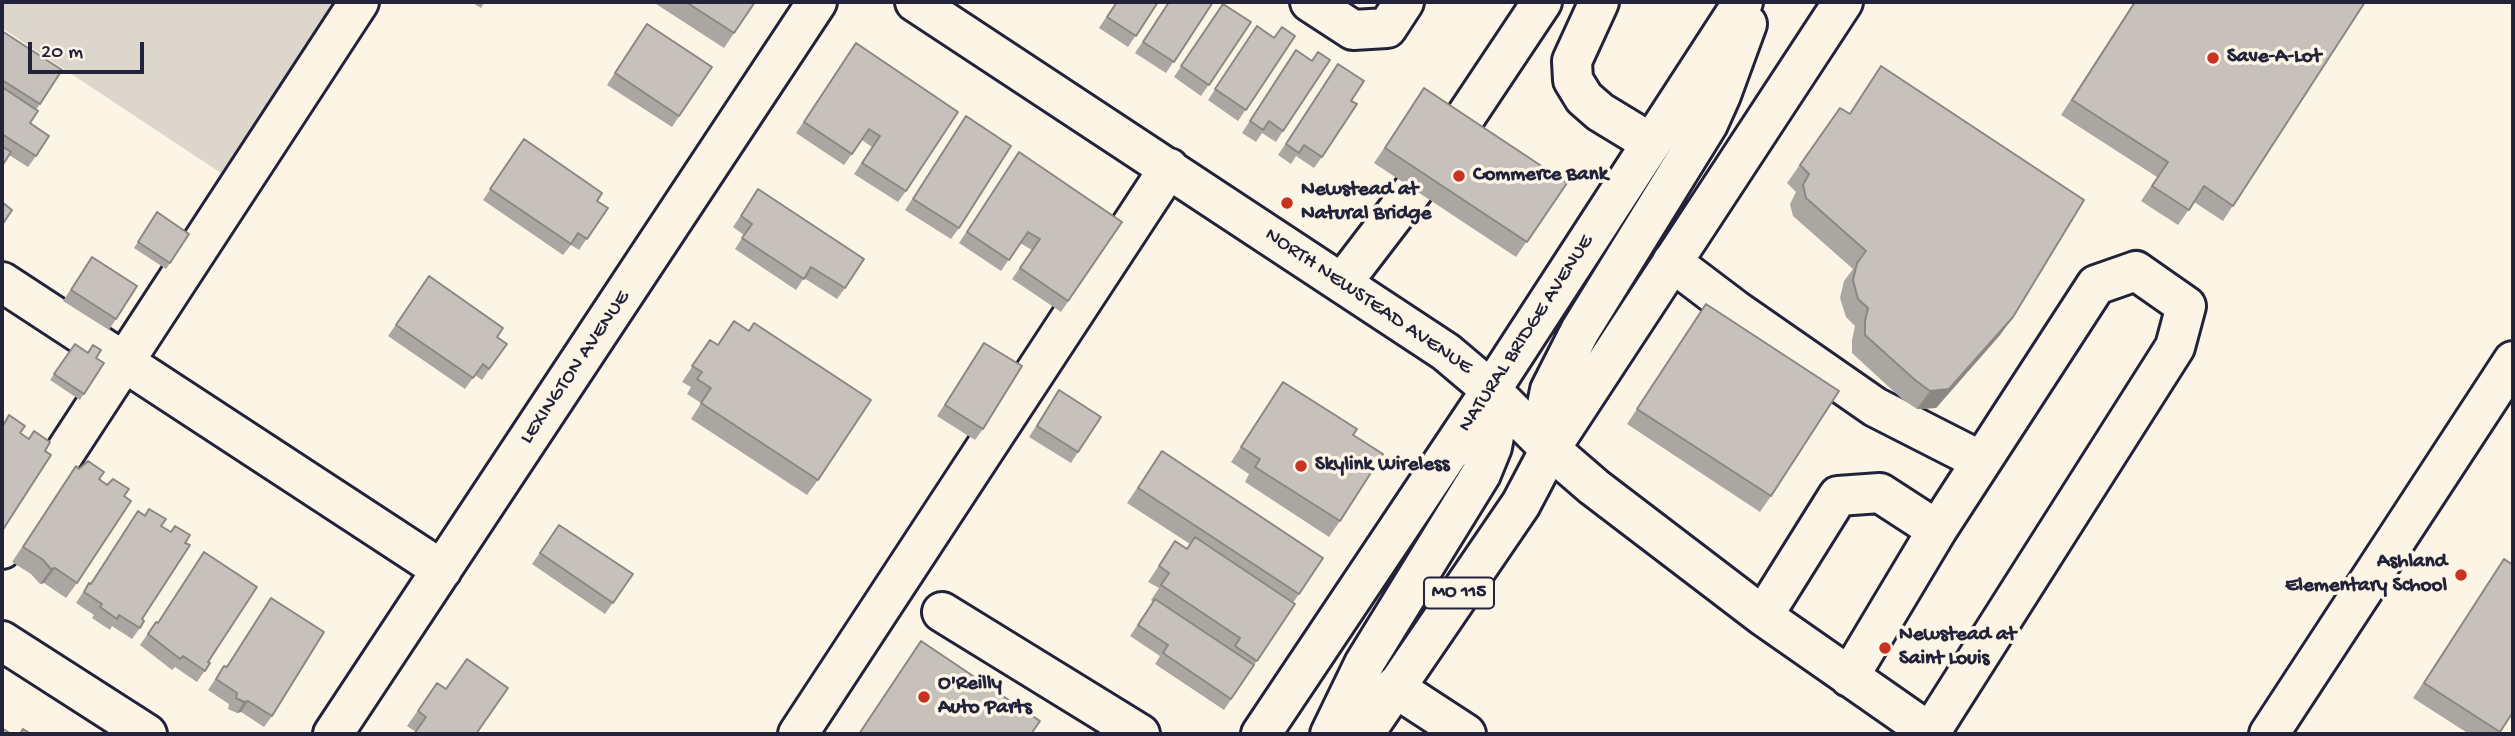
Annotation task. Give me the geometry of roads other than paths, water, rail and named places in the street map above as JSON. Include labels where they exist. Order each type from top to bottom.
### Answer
[{"type":"street","points":[[2,549],[359,2]]},
{"type":"street","name":"LEXINGTON AVENUE","points":[[333,734],[817,2]]},
{"type":"street","name":"NORTH NEWSTEAD AVENUE","points":[[915,2],[1446,352],[1491,390],[1550,449],[1594,487],[1763,616],[1931,734]]},
{"type":"street","points":[[1310,2],[1353,30],[1387,28],[1404,2]]},
{"type":"street","points":[[1456,131],[1542,2]]},
{"type":"street","points":[[1599,2],[1572,61],[1573,80],[1584,98],[1600,111],[1651,143]]},
{"type":"street","name":"NATURAL BRIDGE AVENUE","points":[[1261,734],[1491,390],[1744,2]]},
{"type":"street","points":[[1550,449],[1545,415],[1550,390],[1580,331],[1708,124],[1755,2]]},
{"type":"street","points":[[1550,449],[1843,2]]},
{"type":"street","points":[[798,734],[1169,168]]},
{"type":"street","points":[[1342,283],[1413,189]]},
{"type":"street","points":[[1672,262],[1734,309],[1875,407],[1981,461]]},
{"type":"street","points":[[1849,677],[1937,530],[2096,285],[2136,271],[2186,306],[2175,347],[1931,734]]},
{"type":"street","points":[[2,282],[442,570]]},
{"type":"street","points":[[2269,734],[2513,361]]},
{"type":"street","points":[[1330,734],[1364,664],[1481,474],[1492,447],[1496,426],[1496,407],[1491,390]]},
{"type":"street","name":"MO 115","points":[[1364,734],[1521,504],[1550,449]]},
{"type":"street","points":[[1763,616],[1838,496],[1880,493],[1937,530]]},
{"type":"street","points":[[942,612],[1133,733]]},
{"type":"street","points":[[2,641],[146,734]]},
{"type":"street","points":[[1394,687],[1464,734]]},
{"type":"place","name":"Save-A-Lot","points":[[2213,58]]},
{"type":"place","name":"Commerce Bank","points":[[1459,176]]},
{"type":"place","name":"Newstead at Natural Bridge","points":[[1287,203]]},
{"type":"place","name":"Skylink Wireless","points":[[1301,466]]},
{"type":"place","name":"Ashland Elementary School","points":[[2461,575]]},
{"type":"place","name":"Newstead at Saint Louis","points":[[1885,648]]},
{"type":"place","name":"O'Reilly Auto Parts","points":[[924,697]]}]
